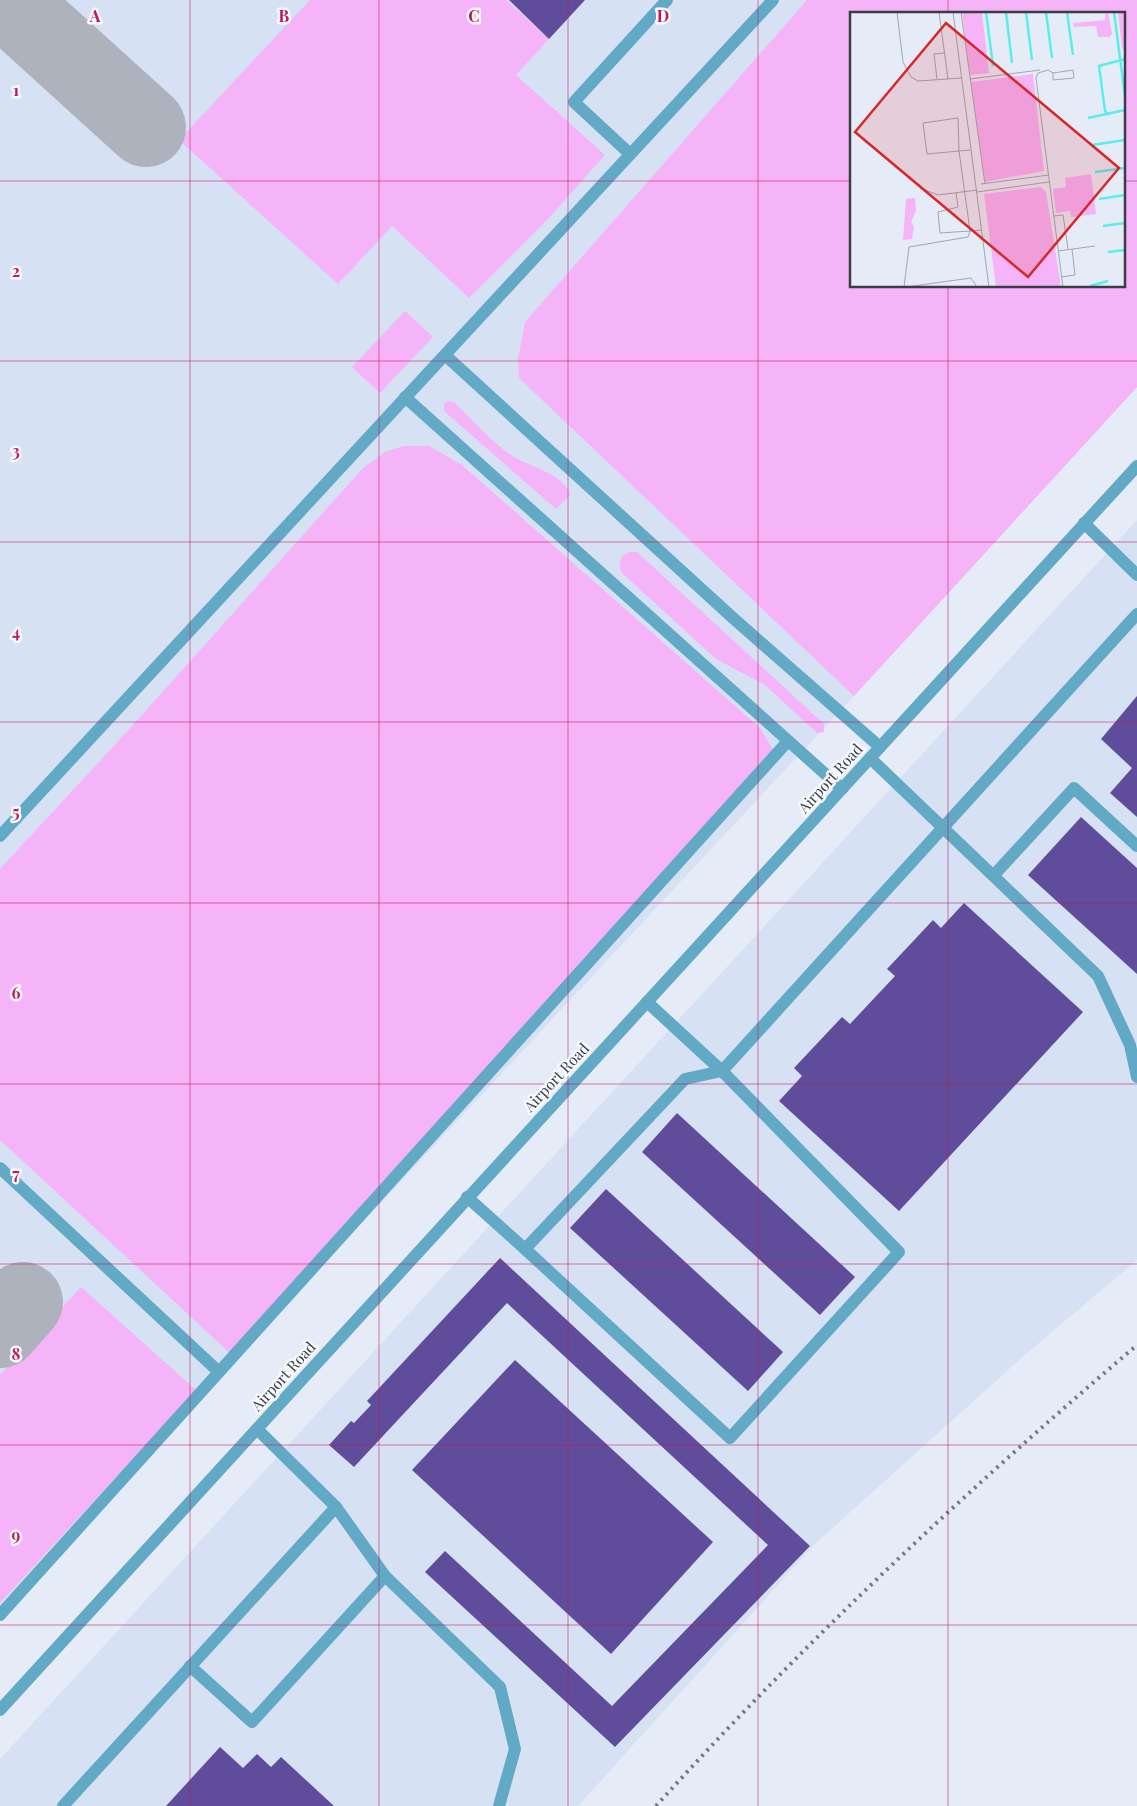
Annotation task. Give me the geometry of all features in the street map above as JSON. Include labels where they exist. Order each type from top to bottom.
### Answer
[{"type":"street","points":[[630,154],[574,102],[667,0]]},
{"type":"street","points":[[0,836],[773,0]]},
{"type":"street","points":[[445,355],[733,618],[880,747]]},
{"type":"street","points":[[405,397],[842,789]]},
{"type":"street","name":"Airport Road","points":[[0,1710],[1137,466]]},
{"type":"street","points":[[1084,523],[1137,575]]},
{"type":"street","points":[[525,1249],[685,1078],[722,1070],[1137,614]]},
{"type":"street","points":[[0,1615],[788,741]]},
{"type":"street","points":[[870,758],[1098,976],[1130,1044],[1137,1077]]},
{"type":"street","points":[[994,875],[1074,788],[1137,846]]},
{"type":"street","points":[[467,1197],[730,1438],[899,1252],[722,1070],[647,1002]]},
{"type":"street","points":[[0,1168],[219,1372]]},
{"type":"street","points":[[257,1429],[336,1507],[385,1576],[500,1688],[516,1749],[499,1806]]},
{"type":"street","points":[[63,1806],[336,1507]]},
{"type":"street","points":[[190,1666],[252,1722],[385,1576]]},
{"type":"shaded area","points":[[0,0],[1137,0],[1137,387],[854,696],[0,1611]]},
{"type":"shaded area","points":[[310,0],[506,0],[549,39],[516,75],[605,155],[547,220],[469,298],[392,226],[338,284],[179,140]]},
{"type":"shaded area","points":[[807,0],[1137,0],[1137,387],[854,696],[519,378],[518,359],[525,322]]},
{"type":"shaded area","points":[[405,311],[433,337],[380,393],[352,367]]},
{"type":"shaded area","points":[[448,401],[454,402],[490,438],[514,457],[554,476],[567,488],[570,495],[556,509],[444,411],[444,403]]},
{"type":"shaded area","points":[[404,446],[429,446],[462,465],[760,728],[775,753],[234,1357],[0,1140],[0,869],[134,724],[363,468],[385,452]]},
{"type":"shaded area","points":[[1137,520],[1137,1260],[1026,1354],[816,1543],[578,1806],[0,1806],[0,1759]]},
{"type":"shaded area","points":[[630,552],[637,552],[824,724],[824,732],[817,733],[765,685],[716,659],[622,573],[620,560]]},
{"type":"shaded area","points":[[81,1287],[196,1390],[0,1603],[0,1375]]},
{"type":"building","points":[[509,0],[585,0],[549,39]]},
{"type":"building","points":[[1137,696],[1137,817],[1110,793],[1132,768],[1101,739]]},
{"type":"building","points":[[1081,817],[1137,868],[1137,974],[1028,875]]},
{"type":"building","points":[[964,903],[1083,1012],[899,1211],[779,1101],[802,1076],[794,1068],[842,1017],[850,1024],[895,976],[887,969],[933,920],[941,928]]},
{"type":"building","points":[[677,1113],[855,1277],[820,1315],[642,1152]]},
{"type":"building","points":[[606,1189],[783,1352],[748,1391],[570,1228]]},
{"type":"building","points":[[500,1258],[810,1546],[615,1747],[425,1572],[445,1551],[612,1706],[768,1545],[507,1303],[354,1467],[329,1445],[351,1421],[354,1423],[371,1405],[367,1401]]},
{"type":"building","points":[[515,1360],[713,1542],[611,1654],[412,1470]]},
{"type":"building","points":[[220,1747],[243,1768],[257,1754],[271,1767],[281,1757],[334,1806],[166,1806]]},
{"type":"taxiway","points":[[6,0],[146,127]]},
{"type":"taxiway","points":[[0,1328],[23,1302]]},
{"type":"railway","points":[[656,1806],[770,1685],[889,1568],[1074,1399],[1137,1345]]}]
